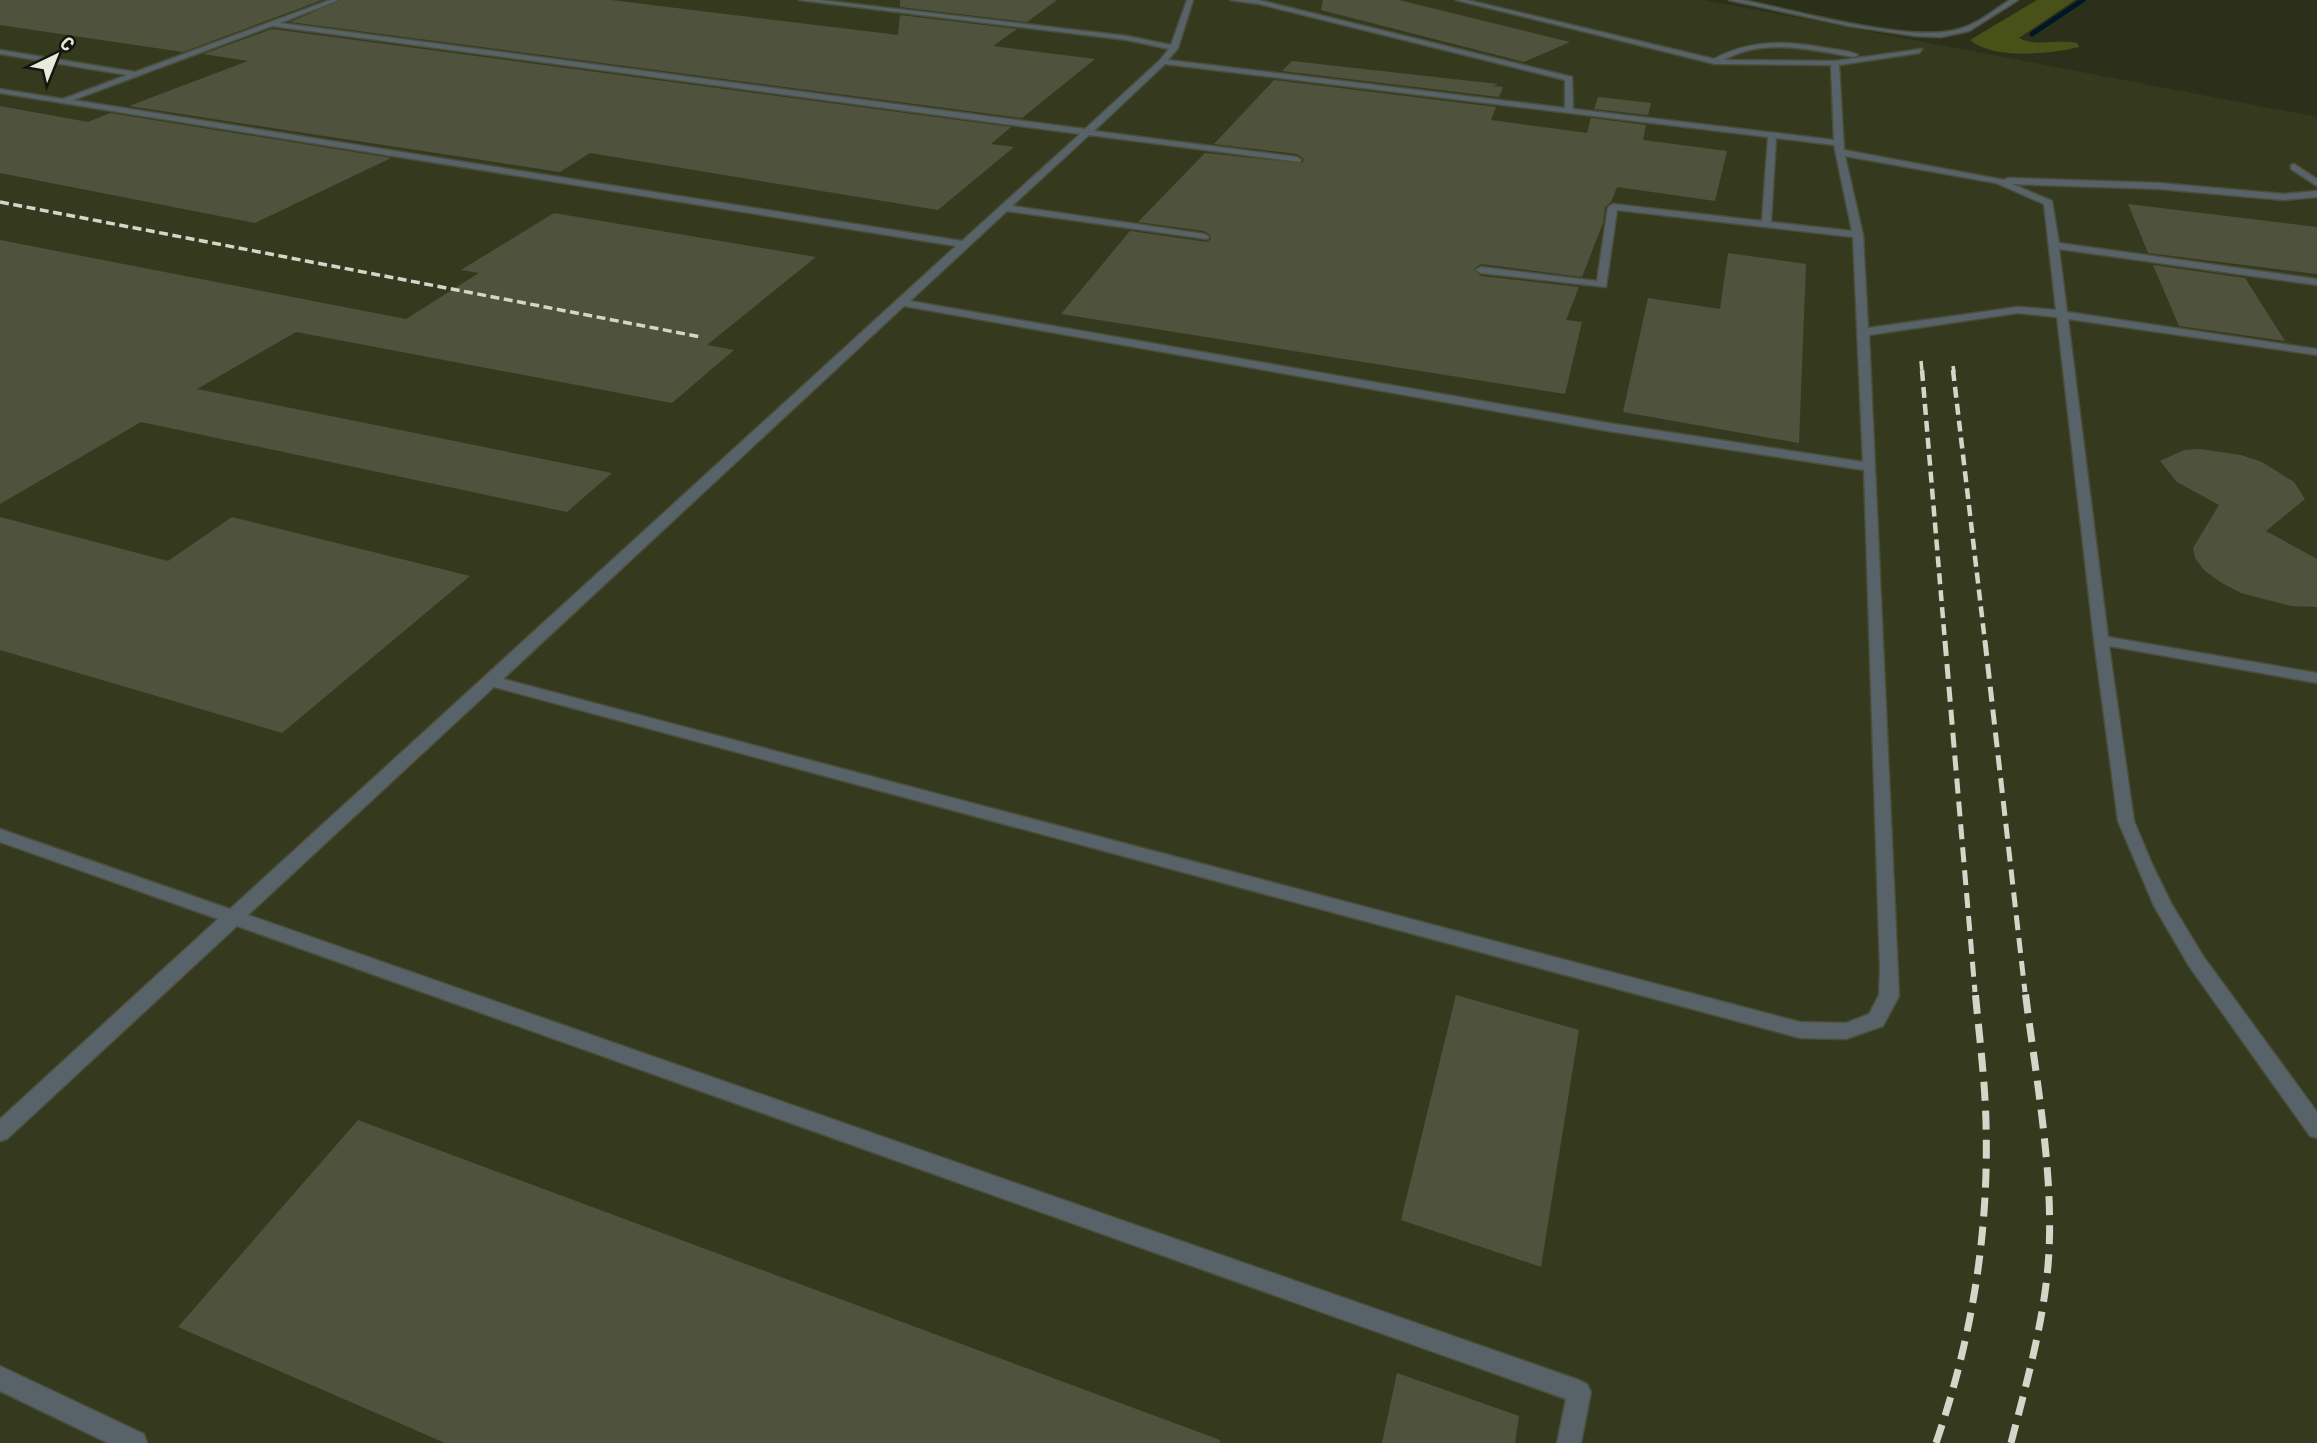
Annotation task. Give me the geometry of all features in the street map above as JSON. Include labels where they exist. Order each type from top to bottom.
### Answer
[{"type":"lane","points":[[64,100],[336,0]]},
{"type":"lane","points":[[802,0],[1127,38],[1174,48]]},
{"type":"lane","points":[[0,1132],[1163,62],[1174,48],[1190,0]]},
{"type":"lane","points":[[1233,0],[1259,2],[1569,79],[1569,111]]},
{"type":"lane","points":[[1459,0],[1715,62],[1835,63],[1919,51]]},
{"type":"lane","points":[[1732,0],[1900,32],[1941,35],[1958,32],[2015,0]]},
{"type":"lane","points":[[270,24],[1297,160]]},
{"type":"lane","points":[[1715,62],[1729,51],[1758,45],[1792,45],[1870,58]]},
{"type":"lane","points":[[0,52],[136,74]]},
{"type":"lane","points":[[1163,62],[1772,135],[1998,181],[2159,186],[2284,197],[2317,194]]},
{"type":"lane","points":[[491,681],[1800,1030],[1846,1031],[1876,1020],[1889,996],[1870,467],[1858,235],[1839,148],[1835,63]]},
{"type":"lane","points":[[0,90],[966,245]]},
{"type":"lane","points":[[1766,226],[1772,135]]},
{"type":"lane","points":[[2294,167],[2317,183]]},
{"type":"lane","points":[[1998,181],[2049,204],[2101,640],[2126,821],[2143,864],[2196,961],[2317,1129]]},
{"type":"lane","points":[[1481,270],[1602,285],[1614,207],[1858,235]]},
{"type":"lane","points":[[1006,208],[1204,237]]},
{"type":"lane","points":[[2056,246],[2317,282]]},
{"type":"lane","points":[[903,303],[1608,427],[1870,467]]},
{"type":"lane","points":[[1864,332],[2018,310],[2063,314],[2317,352]]},
{"type":"lane","points":[[2101,640],[2317,678]]},
{"type":"lane","points":[[0,835],[1579,1392],[1569,1443]]},
{"type":"lane","points":[[0,1378],[135,1443]]},
{"type":"shaded area","points":[[0,0],[1704,0],[2317,117],[2317,1443],[0,1443]]},
{"type":"green space","points":[[2037,0],[2075,0],[2019,38],[2032,42],[2077,43],[2079,47],[2053,52],[2007,53],[1993,51],[1970,40]]},
{"type":"building","points":[[0,0],[322,0],[183,52],[0,25]]},
{"type":"building","points":[[341,0],[611,0],[898,35],[900,15],[1017,29],[993,46],[1095,59],[1022,118],[290,22]]},
{"type":"building","points":[[900,0],[1057,0],[1027,22],[900,7]]},
{"type":"building","points":[[1323,0],[1399,0],[1570,42],[1524,62],[1321,10]]},
{"type":"building","points":[[272,29],[1011,127],[991,144],[1014,147],[938,210],[590,153],[560,172],[129,106],[248,61],[203,54]]},
{"type":"building","points":[[1292,61],[1498,84],[1493,86],[1503,87],[1499,97],[1282,71]]},
{"type":"building","points":[[1274,80],[1496,107],[1491,120],[1587,133],[1591,118],[1646,125],[1643,140],[1727,151],[1715,201],[1617,187],[1611,202],[1605,207],[1603,223],[1582,277],[1481,264],[1474,269],[1481,276],[1579,287],[1566,320],[1582,322],[1565,394],[1061,314],[1130,231],[1207,242],[1211,239],[1204,231],[1138,222],[1205,153],[1302,163],[1304,159],[1297,154],[1214,144]]},
{"type":"building","points":[[1598,97],[1651,103],[1648,115],[1594,109]]},
{"type":"building","points":[[0,106],[88,122],[110,113],[391,158],[255,223],[0,173]]},
{"type":"building","points":[[2128,204],[2317,227],[2317,274],[2148,253]]},
{"type":"building","points":[[554,213],[816,257],[707,345],[734,350],[672,403],[296,332],[197,389],[612,473],[567,512],[141,422],[0,504],[0,240],[406,319],[479,273],[461,270]]},
{"type":"building","points":[[1728,253],[1806,264],[1799,443],[1623,412],[1648,298],[1720,309]]},
{"type":"building","points":[[2153,265],[2245,278],[2285,341],[2179,326]]},
{"type":"building","points":[[2200,449],[2241,455],[2262,462],[2294,482],[2305,499],[2266,531],[2317,559],[2317,607],[2291,606],[2241,593],[2204,570],[2195,558],[2193,548],[2219,505],[2177,482],[2160,461],[2184,450]]},
{"type":"building","points":[[0,517],[168,561],[232,517],[470,576],[282,733],[0,650]]},
{"type":"building","points":[[1456,995],[1579,1030],[1541,1267],[1401,1220]]},
{"type":"building","points":[[358,1120],[1220,1440],[1220,1443],[445,1443],[178,1327]]},
{"type":"building","points":[[1397,1373],[1519,1416],[1515,1443],[1382,1443]]},
{"type":"waterway","points":[[2032,34],[2083,0]]},
{"type":"railway","points":[[0,202],[701,337]]},
{"type":"railway","points":[[1921,361],[1922,372]]},
{"type":"railway","points":[[1953,366],[1954,372]]},
{"type":"railway","points":[[1922,370],[1945,642]]},
{"type":"railway","points":[[1953,370],[1985,642]]},
{"type":"railway","points":[[1945,641],[1975,992]]},
{"type":"railway","points":[[1985,641],[2025,992]]},
{"type":"railway","points":[[1936,1443],[1949,1404],[1968,1325],[1976,1285],[1985,1205],[1985,1106],[1975,990]]},
{"type":"railway","points":[[2011,1443],[2041,1318],[2049,1242],[2044,1133],[2025,990]]}]
